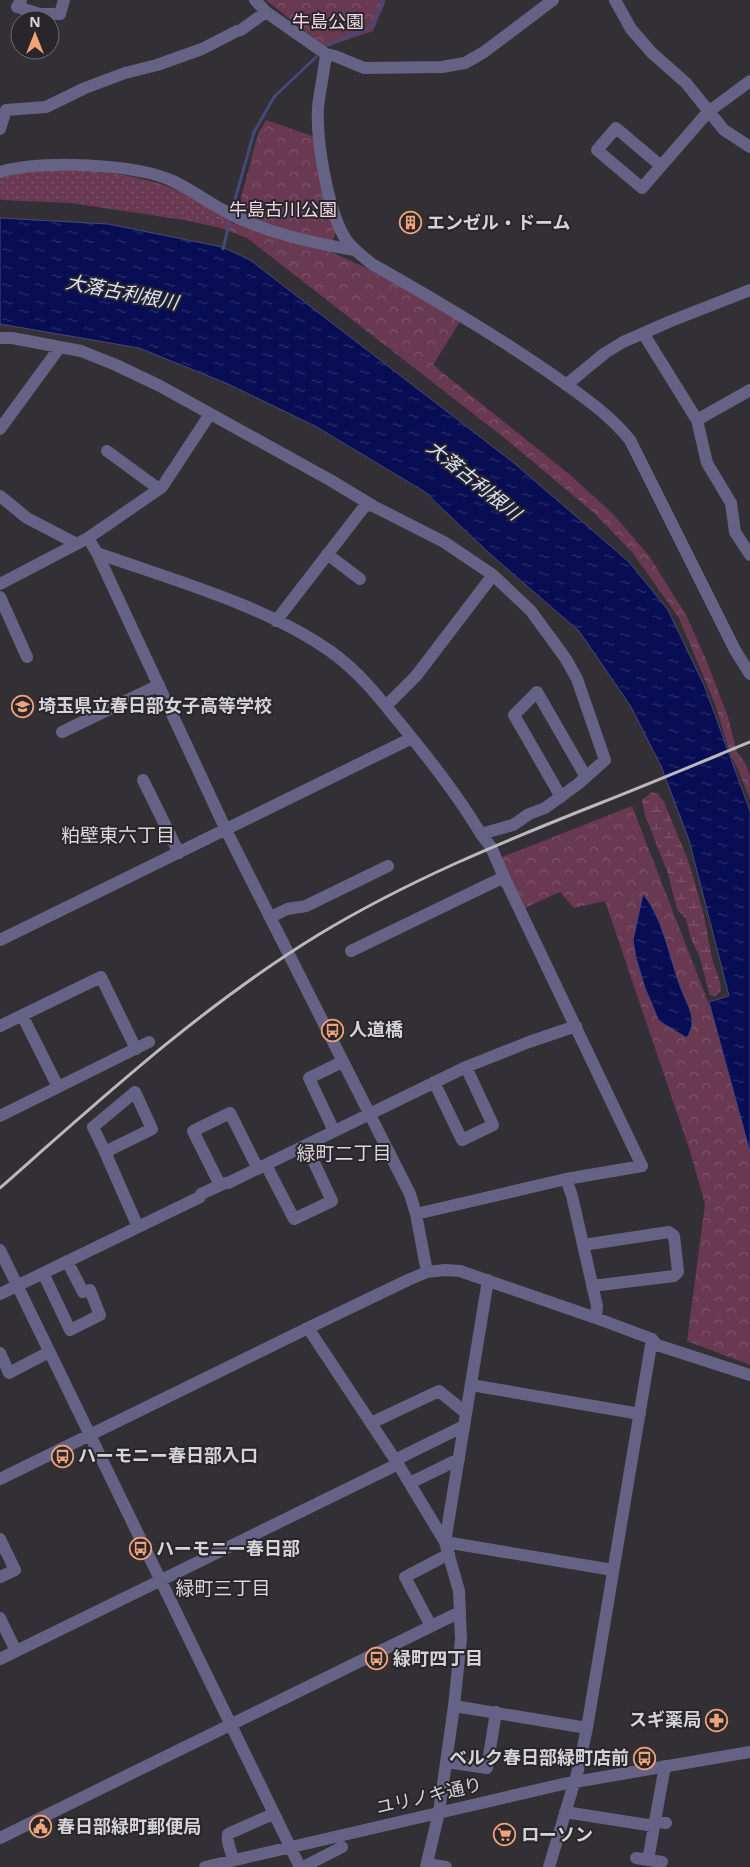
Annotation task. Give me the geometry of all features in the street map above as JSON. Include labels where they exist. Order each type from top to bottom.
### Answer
[{"type":"street","points":[[21,0],[17,7],[40,14],[60,14],[64,0]]},
{"type":"street","points":[[255,0],[266,12],[326,54],[364,68],[442,67],[466,63],[484,52],[553,0]]},
{"type":"street","points":[[615,0],[631,29],[652,53],[686,84],[724,130],[750,147]]},
{"type":"street","points":[[0,129],[6,110],[46,107],[85,88],[125,73],[156,65],[202,49],[237,30],[241,30],[266,12]]},
{"type":"street","points":[[326,54],[318,108],[321,157],[327,187],[340,228],[346,239],[355,250],[372,264],[503,341],[598,407],[630,440],[735,650],[750,674]]},
{"type":"street","points":[[662,166],[616,128],[597,150],[642,188],[662,166],[708,112],[750,81]]},
{"type":"street","points":[[0,172],[27,166],[70,164],[145,172],[174,181],[230,213],[259,226],[355,250]]},
{"type":"street","points":[[566,385],[604,353],[643,333],[750,290]]},
{"type":"street","points":[[643,333],[697,420],[707,463],[732,504],[735,532],[750,556]]},
{"type":"street","points":[[0,338],[12,338],[81,351],[116,364],[160,386],[370,504],[444,542],[493,575],[532,611],[566,659],[577,680],[605,760],[545,808],[529,814],[512,825],[481,834]]},
{"type":"street","points":[[0,429],[60,346]]},
{"type":"street","points":[[697,420],[750,390]]},
{"type":"street","points":[[0,584],[82,541],[159,489],[210,414]]},
{"type":"street","points":[[107,451],[159,489]]},
{"type":"street","points":[[0,496],[27,518],[82,541],[98,553],[244,605],[330,651],[356,671],[386,706],[463,803],[491,847],[576,1026],[611,1106],[642,1166],[566,1179],[416,1214]]},
{"type":"street","points":[[276,621],[364,507],[370,504]]},
{"type":"street","points":[[98,553],[226,830],[410,1194],[416,1214],[427,1272]]},
{"type":"street","points":[[327,554],[360,579]]},
{"type":"street","points":[[386,706],[416,676],[493,575]]},
{"type":"street","points":[[0,597],[28,657]]},
{"type":"street","points":[[62,732],[159,685]]},
{"type":"street","points":[[561,797],[514,716],[537,692],[586,776]]},
{"type":"street","points":[[0,940],[412,738]]},
{"type":"street","points":[[143,780],[179,853]]},
{"type":"street","points":[[271,917],[287,909],[306,906],[388,866]]},
{"type":"street","points":[[351,950],[504,877]]},
{"type":"street","points":[[0,1026],[101,977],[136,1048]]},
{"type":"street","points":[[22,1015],[58,1087]]},
{"type":"street","points":[[0,1294],[466,1066],[576,1026]]},
{"type":"street","points":[[0,1116],[149,1042]]},
{"type":"street","points":[[334,1131],[309,1078],[342,1062]]},
{"type":"street","points":[[434,1082],[462,1140],[493,1125],[466,1066]]},
{"type":"street","points":[[105,1152],[152,1128],[135,1092],[93,1127],[138,1227]]},
{"type":"street","points":[[220,1185],[193,1131],[230,1113],[294,1219],[332,1201],[306,1145]]},
{"type":"street","points":[[566,1179],[597,1306],[596,1318]]},
{"type":"street","points":[[583,1245],[669,1232],[674,1236],[678,1272],[674,1276],[592,1286]]},
{"type":"street","points":[[0,1250],[289,1847],[301,1867],[342,1847]]},
{"type":"street","points":[[43,1273],[70,1330],[100,1315],[90,1290],[84,1292],[67,1261]]},
{"type":"street","points":[[0,1479],[308,1328],[427,1272],[460,1271],[652,1339],[657,1345],[750,1374]]},
{"type":"street","points":[[447,1548],[459,1459],[488,1280]]},
{"type":"street","points":[[308,1328],[410,1483],[447,1548],[460,1591],[460,1658],[439,1812],[427,1866],[446,1867]]},
{"type":"street","points":[[549,1867],[574,1782],[587,1728],[652,1339]]},
{"type":"street","points":[[1,1356],[9,1373],[49,1352]]},
{"type":"street","points":[[471,1385],[640,1414]]},
{"type":"street","points":[[371,1423],[439,1390],[465,1420]]},
{"type":"street","points":[[0,1659],[397,1462],[465,1420]]},
{"type":"street","points":[[410,1483],[459,1459]]},
{"type":"street","points":[[0,1539],[15,1570],[0,1577]]},
{"type":"street","points":[[431,1626],[406,1577],[447,1548],[613,1570]]},
{"type":"street","points":[[0,1838],[460,1612]]},
{"type":"street","points":[[0,1618],[16,1651]]},
{"type":"street","points":[[454,1706],[587,1728]]},
{"type":"street","points":[[446,1762],[487,1768],[496,1712]]},
{"type":"street","name":"ユリノキ通り","points":[[205,1867],[574,1782],[750,1752]]},
{"type":"street","points":[[662,1862],[642,1859],[658,1824],[665,1766]]},
{"type":"street","points":[[565,1812],[658,1824]]},
{"type":"street","points":[[233,1860],[227,1842],[228,1834],[273,1814]]},
{"type":"green space","name":"牛島公園","points":[[266,0],[386,0],[373,31],[325,47]]},
{"type":"green space","name":"牛島古川公園","points":[[266,120],[315,137],[337,229],[329,251],[373,271],[461,320],[433,365],[569,474],[612,513],[650,557],[687,617],[705,657],[728,717],[737,752],[746,764],[750,776],[750,800],[731,756],[715,704],[679,618],[632,552],[594,513],[507,440],[247,238],[221,228],[184,220],[71,203],[0,200],[0,177],[53,170],[87,170],[135,177],[163,185],[197,200],[234,224],[258,134]]},
{"type":"green space","points":[[63,170],[128,178],[168,189],[188,197],[225,223],[223,226],[186,218],[72,202],[0,198],[0,178],[23,173]]},
{"type":"green space","points":[[652,792],[658,794],[664,802],[689,863],[703,912],[712,958],[720,982],[721,991],[715,996],[710,995],[699,955],[691,939],[686,919],[677,909],[668,874],[645,815],[642,800]]},
{"type":"green space","points":[[632,806],[710,1007],[750,1152],[750,1365],[687,1341],[705,1204],[689,1148],[605,901],[574,908],[560,892],[520,910],[497,859]]},
{"type":"water","name":"大落古利根川","points":[[0,218],[108,224],[222,247],[250,260],[514,463],[629,562],[668,610],[704,685],[750,811],[750,1152],[709,1002],[729,996],[689,840],[661,766],[630,705],[579,631],[489,553],[425,492],[315,426],[228,384],[139,348],[0,324]]},
{"type":"water","points":[[643,894],[650,903],[660,924],[689,1008],[692,1024],[687,1038],[659,1021],[645,988],[633,940]]},
{"type":"waterway","points":[[328,45],[372,26],[383,0]]},
{"type":"waterway","points":[[232,210],[254,132],[274,97],[316,57]]},
{"type":"waterway","points":[[223,249],[230,219]]},
{"type":"railway","points":[[0,1188],[154,1054],[234,992],[318,935],[386,897],[455,864],[526,833],[750,742]]},
{"type":"place","name":"エンゼル・ドーム","points":[[411,223]]},
{"type":"place","name":"埼玉県立春日部女子高等学校","points":[[22,706]]},
{"type":"place","name":"人道橋","points":[[333,1030]]},
{"type":"place","name":"ハーモニー春日部入口","points":[[62,1456]]},
{"type":"place","name":"ハーモニー春日部","points":[[140,1549]]},
{"type":"place","name":"緑町四丁目","points":[[377,1659]]},
{"type":"place","name":"スギ薬局","points":[[717,1720]]},
{"type":"place","name":"ベルク春日部緑町店前","points":[[645,1758]]},
{"type":"place","name":"春日部緑町郵便局","points":[[41,1827]]},
{"type":"place","name":"ローソン","points":[[505,1835]]},
{"type":"district","name":"粕壁東六丁目","points":[[118,835]]},
{"type":"district","name":"緑町二丁目","points":[[344,1153]]},
{"type":"district","name":"緑町三丁目","points":[[223,1588]]}]
